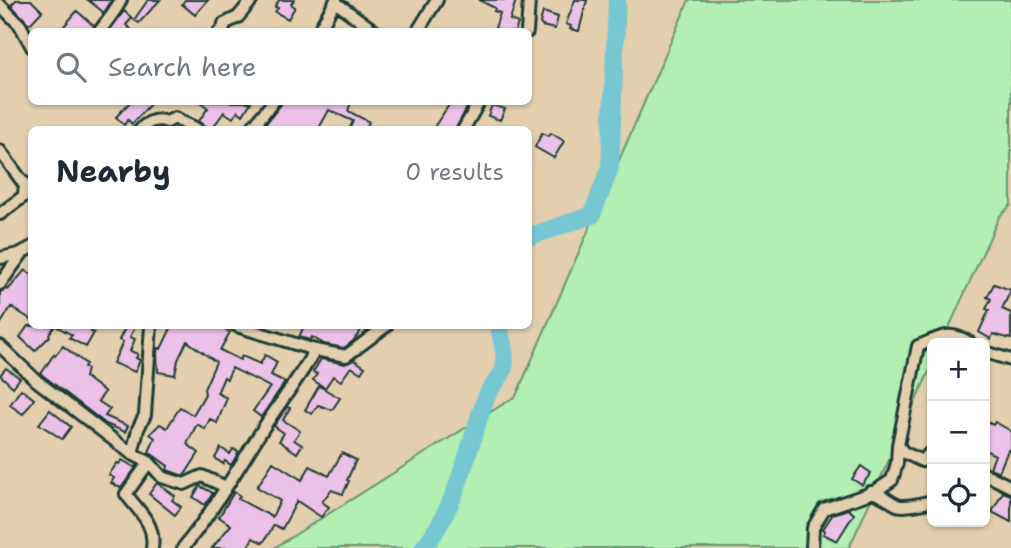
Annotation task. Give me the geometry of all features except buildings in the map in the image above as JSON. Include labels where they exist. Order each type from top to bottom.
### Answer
[{"type":"street","points":[[102,28],[119,9],[121,0]]},
{"type":"street","points":[[224,28],[223,24],[238,17],[253,0]]},
{"type":"street","points":[[419,28],[436,0]]},
{"type":"street","points":[[527,28],[529,0]]},
{"type":"street","points":[[320,28],[335,1],[371,28]]},
{"type":"street","points":[[0,5],[20,25],[28,40]]},
{"type":"street","points":[[253,126],[271,105]]},
{"type":"street","points":[[465,126],[477,105]]},
{"type":"street","points":[[144,126],[147,122],[167,122],[175,118],[193,126]]},
{"type":"street","points":[[0,150],[14,172],[28,182],[24,196],[0,214]]},
{"type":"street","points":[[0,258],[27,250]]},
{"type":"street","points":[[0,284],[27,250]]},
{"type":"street","points":[[132,454],[138,429],[145,415],[151,329]]},
{"type":"street","points":[[247,329],[315,350],[346,356],[382,329]]},
{"type":"street","points":[[939,338],[951,334],[963,338]]},
{"type":"street","points":[[812,548],[813,528],[821,512],[872,492],[892,480],[918,345],[927,342]]},
{"type":"street","points":[[0,346],[37,381],[132,454],[149,462],[162,477],[184,484],[202,476],[226,487]]},
{"type":"street","points":[[183,548],[198,530],[304,371],[315,350]]},
{"type":"street","points":[[990,354],[1011,360]]},
{"type":"street","points":[[898,445],[903,452],[922,461],[927,456]]},
{"type":"street","points":[[149,462],[126,494],[145,515],[153,536],[152,548]]},
{"type":"street","points":[[990,476],[1011,486]]},
{"type":"street","points":[[872,492],[881,494],[898,506],[927,502]]},
{"type":"green space","points":[[689,0],[1011,0],[1011,205],[999,217],[944,338],[927,338],[927,376],[849,548],[274,548],[516,396]]},
{"type":"waterway","points":[[532,236],[592,215],[610,168],[617,0]]},
{"type":"waterway","points":[[423,548],[445,515],[487,395],[503,372],[505,357],[500,329]]}]
